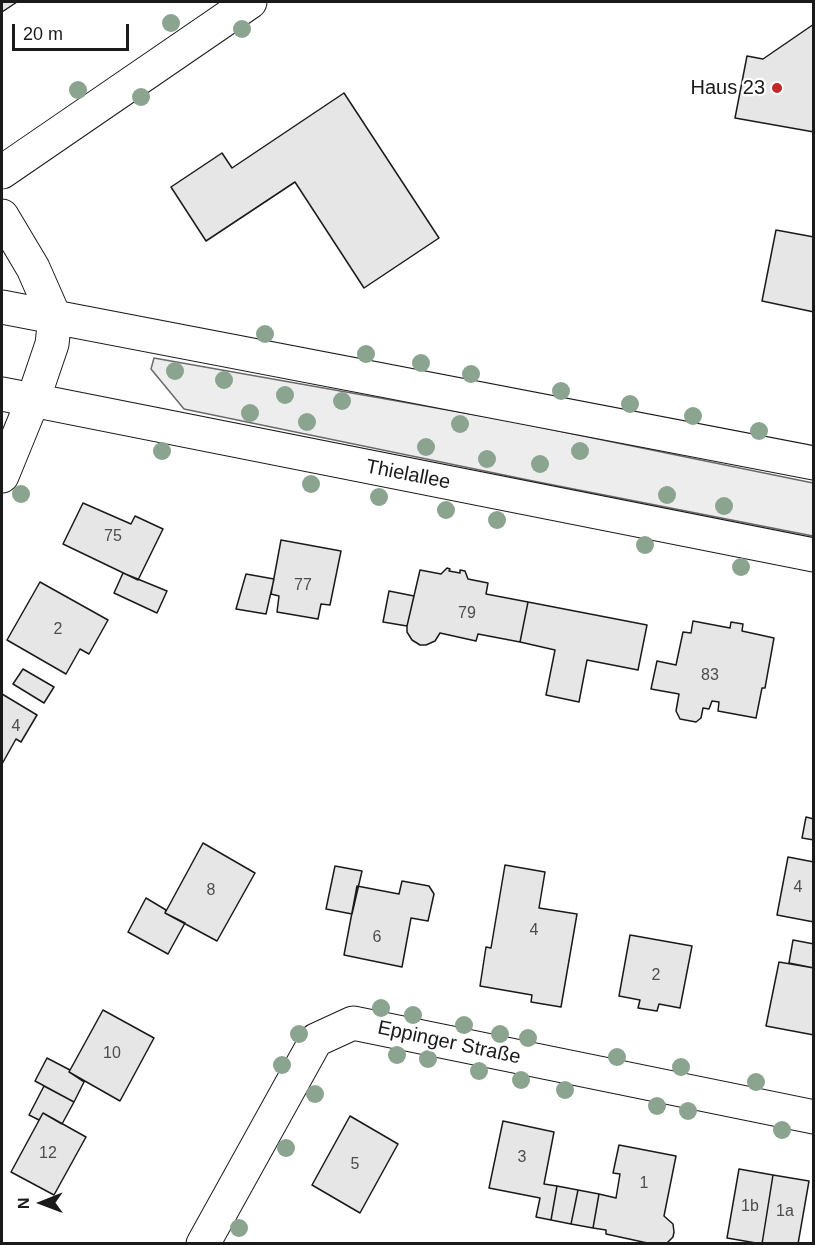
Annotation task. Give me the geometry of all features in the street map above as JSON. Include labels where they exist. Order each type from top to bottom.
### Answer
[{"type":"main road","points":[[2,172],[250,2]]},
{"type":"main road","points":[[2,216],[33,268],[55,318],[52,344],[17,397],[2,476]]},
{"type":"main road","points":[[2,307],[813,463]]},
{"type":"main road","name":"Thielallee","points":[[17,397],[813,555]]},
{"type":"main road","name":"Eppinger Straße","points":[[203,1244],[316,1040],[352,1023],[813,1117]]},
{"type":"shaded area","points":[[154,358],[510,421],[813,483],[813,536],[184,409],[151,369]]},
{"type":"building","points":[[2,2],[17,2],[2,12]]},
{"type":"building","name":"Haus 23","points":[[814,24],[814,132],[735,118],[747,56],[763,59]]},
{"type":"building","points":[[344,93],[439,238],[364,288],[295,182],[206,241],[171,187],[222,153],[232,168]]},
{"type":"building","points":[[776,230],[814,237],[814,312],[762,301]]},
{"type":"building","points":[[83,503],[131,524],[135,516],[163,529],[138,580],[63,544]]},
{"type":"building","points":[[281,540],[341,551],[330,605],[321,604],[318,619],[277,612],[279,596],[271,594]]},
{"type":"building","points":[[447,568],[450,569],[449,571],[460,573],[460,570],[465,571],[468,579],[488,583],[486,594],[528,602],[520,642],[478,634],[476,641],[440,633],[435,641],[426,645],[420,645],[412,640],[407,632],[407,626],[420,570],[441,574]]},
{"type":"building","points":[[123,573],[167,591],[157,613],[114,593]]},
{"type":"building","points":[[246,574],[274,579],[266,614],[236,609]]},
{"type":"building","points":[[40,582],[108,620],[89,654],[80,649],[66,674],[7,640]]},
{"type":"building","points":[[389,591],[414,596],[407,626],[383,622]]},
{"type":"building","points":[[528,602],[647,625],[638,670],[587,660],[579,702],[546,695],[555,650],[520,642]]},
{"type":"building","points":[[693,621],[730,628],[731,622],[743,624],[742,631],[774,638],[765,688],[762,688],[756,718],[718,711],[719,702],[712,701],[709,709],[703,708],[701,718],[696,722],[680,719],[676,711],[679,694],[651,689],[657,661],[676,665],[683,632],[691,633]]},
{"type":"building","points":[[23,669],[54,687],[44,703],[13,684]]},
{"type":"building","points":[[2,694],[37,715],[21,742],[16,739],[2,764]]},
{"type":"building","points":[[806,817],[814,819],[814,840],[802,838]]},
{"type":"building","points":[[203,843],[255,873],[217,941],[165,913]]},
{"type":"building","points":[[788,857],[814,862],[814,922],[777,915]]},
{"type":"building","points":[[505,865],[545,872],[539,908],[577,914],[561,1007],[531,1002],[532,995],[480,986],[486,947],[491,948]]},
{"type":"building","points":[[335,866],[362,871],[352,914],[326,909]]},
{"type":"building","points":[[402,881],[429,886],[434,894],[428,921],[411,918],[402,967],[344,955],[357,886],[399,894]]},
{"type":"building","points":[[146,898],[166,910],[165,913],[185,923],[168,954],[128,932]]},
{"type":"building","points":[[630,935],[692,946],[680,1008],[659,1004],[657,1011],[638,1008],[640,1000],[619,996]]},
{"type":"building","points":[[793,940],[814,944],[814,968],[789,963]]},
{"type":"building","points":[[779,962],[814,968],[814,1035],[766,1026]]},
{"type":"building","points":[[103,1010],[154,1038],[120,1101],[69,1072]]},
{"type":"building","points":[[47,1058],[70,1070],[69,1072],[84,1082],[74,1102],[35,1081]]},
{"type":"building","points":[[44,1086],[74,1102],[62,1124],[43,1113],[39,1120],[29,1115]]},
{"type":"building","points":[[43,1113],[86,1137],[54,1195],[11,1172]]},
{"type":"building","points":[[350,1116],[398,1144],[360,1213],[312,1185]]},
{"type":"building","points":[[503,1121],[554,1132],[544,1184],[557,1186],[551,1220],[536,1217],[540,1198],[489,1188]]},
{"type":"building","points":[[619,1145],[676,1156],[664,1216],[673,1224],[674,1232],[673,1237],[666,1244],[652,1244],[606,1234],[606,1230],[593,1228],[599,1194],[616,1198],[620,1174],[613,1173]]},
{"type":"building","points":[[739,1169],[773,1175],[762,1244],[727,1238]]},
{"type":"building","points":[[773,1175],[809,1181],[798,1244],[762,1244]]},
{"type":"building","points":[[557,1186],[578,1190],[571,1224],[551,1220]]},
{"type":"building","points":[[578,1190],[599,1194],[593,1228],[571,1224]]},
{"type":"place","name":"Haus 23","points":[[777,88]]}]
